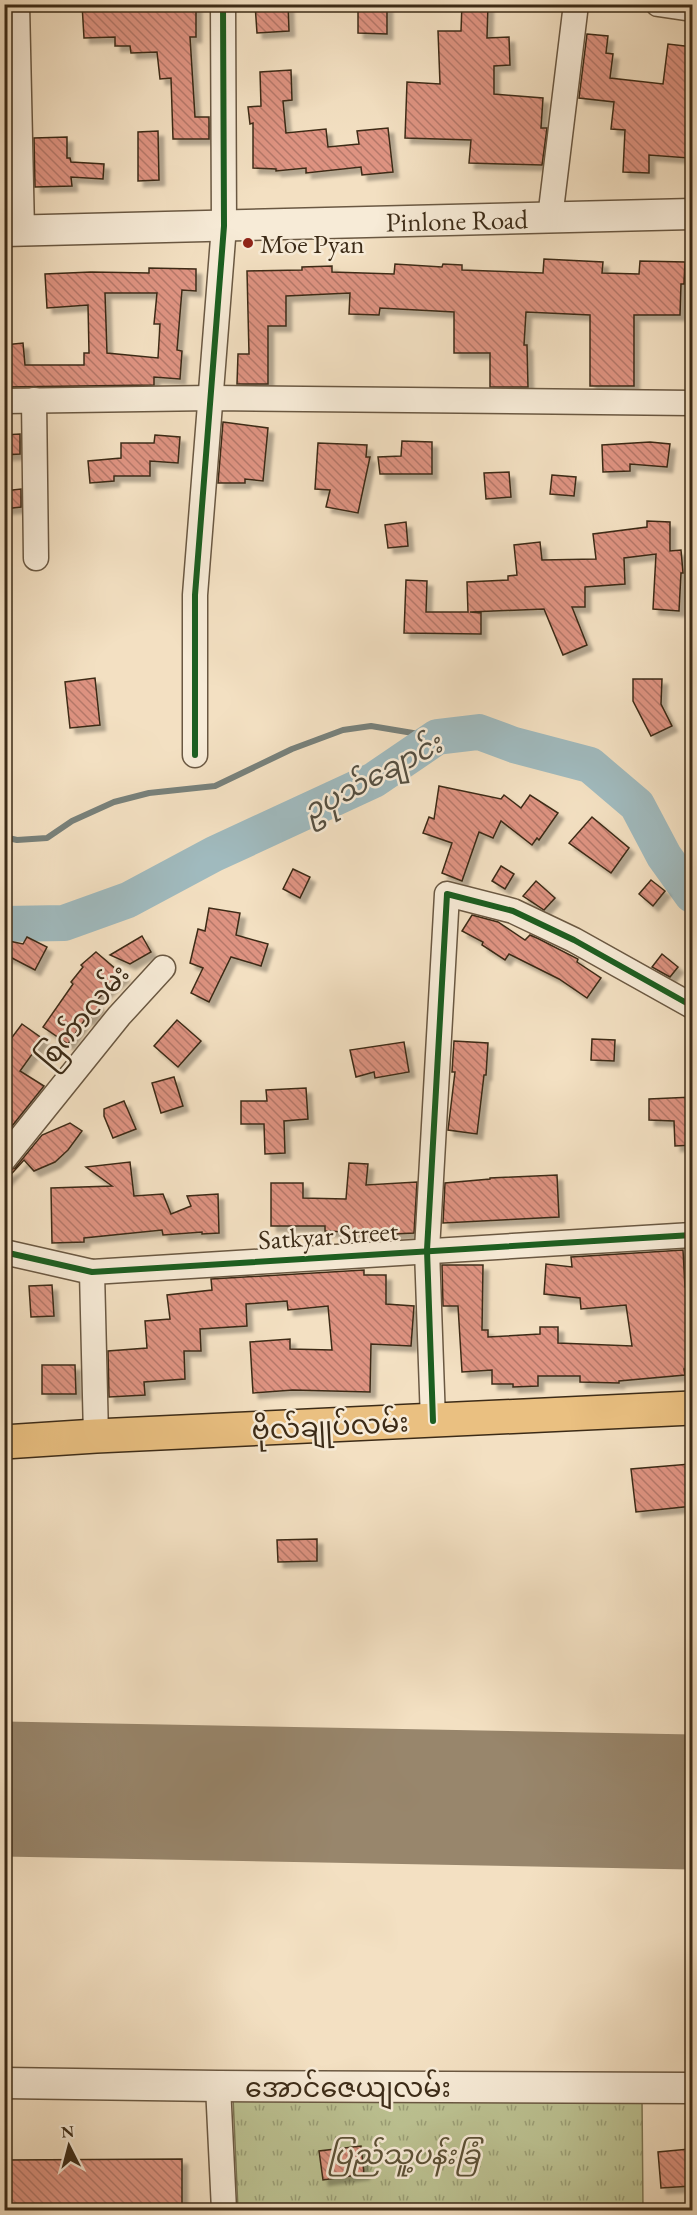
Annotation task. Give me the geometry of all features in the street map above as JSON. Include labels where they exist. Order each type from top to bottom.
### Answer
[{"type":"highway","name":"ဗိုလ်ချုပ်လမ်း","points":[[4,1442],[693,1408]]},
{"type":"street","points":[[13,231],[17,4]]},
{"type":"street","points":[[195,755],[195,595],[224,226],[223,4]]},
{"type":"street","points":[[550,218],[576,4]]},
{"type":"street","points":[[658,4],[693,9]]},
{"type":"street","name":"Pinlone Road","points":[[13,231],[693,214]]},
{"type":"street","points":[[4,401],[212,398],[693,404]]},
{"type":"street","points":[[34,400],[36,558]]},
{"type":"street","points":[[433,1421],[427,1250],[447,894],[513,911],[574,940],[693,1006]]},
{"type":"street","name":"စြက်ာလမ်း","points":[[4,1159],[119,1016],[163,968]]},
{"type":"street","name":"Satkyar Street","points":[[4,1252],[92,1272],[693,1235]]},
{"type":"street","points":[[92,1272],[96,1436]]},
{"type":"street","name":"အောင်ဇေယျလမ်း","points":[[4,2083],[693,2088]]},
{"type":"street","points":[[218,2086],[224,2211]]},
{"type":"green space","name":"ပြည်သူ့ပန်းခြံ","points":[[233,2097],[642,2099],[643,2210],[238,2210]]},
{"type":"building","points":[[82,4],[97,4],[98,9],[159,4],[196,4],[196,37],[190,37],[195,117],[209,117],[209,139],[173,139],[171,78],[160,79],[157,52],[131,53],[130,46],[115,46],[115,37],[84,38]]},
{"type":"building","points":[[255,4],[288,4],[289,31],[257,33]]},
{"type":"building","points":[[462,4],[488,4],[487,38],[509,37],[510,65],[494,66],[494,94],[543,98],[541,128],[547,128],[542,165],[469,163],[471,140],[405,138],[407,82],[440,84],[438,31],[461,31]]},
{"type":"building","points":[[358,6],[387,6],[387,34],[358,33]]},
{"type":"building","points":[[587,34],[608,36],[606,53],[613,54],[610,78],[663,84],[668,44],[693,47],[693,133],[691,132],[689,158],[649,155],[649,173],[623,172],[625,130],[611,129],[614,102],[579,98]]},
{"type":"building","points":[[291,70],[292,100],[283,101],[286,133],[326,129],[328,147],[359,144],[357,131],[388,128],[393,172],[362,175],[361,167],[306,173],[306,168],[276,171],[276,169],[253,168],[253,123],[250,124],[248,107],[261,106],[260,72]]},
{"type":"building","points":[[158,131],[159,180],[138,181],[138,132]]},
{"type":"building","points":[[67,137],[67,158],[70,158],[71,162],[104,164],[103,179],[71,177],[72,186],[35,187],[34,138]]},
{"type":"building","points":[[544,259],[603,262],[602,273],[639,274],[640,261],[685,262],[684,284],[681,284],[680,315],[634,315],[634,386],[590,386],[590,315],[526,312],[524,345],[527,345],[528,387],[490,387],[490,353],[454,353],[454,312],[380,308],[379,315],[349,314],[350,293],[286,296],[286,326],[268,326],[268,384],[237,384],[238,354],[249,354],[247,271],[302,270],[302,267],[332,266],[332,272],[394,274],[395,264],[442,267],[443,264],[462,265],[462,270],[543,273]]},
{"type":"building","points":[[149,268],[196,269],[196,291],[182,290],[177,350],[182,351],[180,379],[154,377],[154,385],[4,387],[4,345],[23,343],[25,365],[84,365],[84,353],[89,353],[88,305],[47,308],[45,274],[149,273]],"holes":[[[105,293],[157,293],[154,324],[160,324],[158,358],[107,353]]]},
{"type":"building","points":[[223,422],[268,428],[263,481],[245,479],[245,483],[218,483]]},
{"type":"building","points":[[20,434],[20,454],[4,455],[4,435]]},
{"type":"building","points":[[155,435],[180,437],[178,463],[150,461],[150,476],[114,476],[114,481],[90,483],[88,461],[121,458],[121,443],[154,443]]},
{"type":"building","points":[[402,441],[432,442],[432,474],[380,474],[378,457],[401,456]]},
{"type":"building","points":[[650,442],[670,444],[667,467],[630,464],[630,471],[603,472],[602,445]]},
{"type":"building","points":[[318,443],[367,445],[366,457],[370,457],[358,513],[326,507],[330,490],[315,489]]},
{"type":"building","points":[[509,472],[511,497],[486,499],[484,473]]},
{"type":"building","points":[[552,475],[576,477],[574,496],[550,494]]},
{"type":"building","points":[[21,489],[21,507],[4,509],[4,491]]},
{"type":"building","points":[[647,521],[670,522],[670,551],[681,550],[683,573],[681,573],[679,611],[653,609],[656,554],[624,558],[625,584],[585,587],[585,607],[572,607],[587,645],[563,655],[544,609],[470,612],[481,613],[481,634],[404,633],[406,580],[427,581],[426,612],[468,612],[467,582],[508,580],[508,576],[517,575],[514,545],[540,542],[542,560],[596,559],[593,534],[647,527]]},
{"type":"building","points":[[406,522],[408,546],[388,548],[385,525]]},
{"type":"building","points":[[95,678],[100,725],[70,728],[65,682]]},
{"type":"building","points":[[633,679],[662,679],[661,704],[672,726],[651,736],[633,701]]},
{"type":"building","points":[[439,786],[501,799],[504,795],[521,808],[530,795],[558,813],[539,840],[537,838],[532,845],[501,821],[493,838],[479,832],[462,881],[442,873],[452,843],[423,833],[429,817],[434,819]]},
{"type":"building","points":[[592,817],[629,848],[611,873],[569,843]]},
{"type":"building","points":[[501,866],[514,874],[505,889],[492,881]]},
{"type":"building","points":[[293,869],[310,877],[300,898],[283,889]]},
{"type":"building","points":[[651,880],[665,891],[653,906],[639,894]]},
{"type":"building","points":[[536,881],[555,898],[544,910],[523,896]]},
{"type":"building","points":[[209,908],[240,913],[236,935],[268,944],[261,966],[231,957],[209,1002],[191,993],[203,968],[190,963],[198,929],[205,931]]},
{"type":"building","points":[[472,915],[498,922],[525,940],[530,935],[539,939],[578,959],[577,962],[601,978],[587,998],[559,979],[509,954],[505,960],[482,945],[483,942],[462,931]]},
{"type":"building","points":[[142,936],[151,952],[130,964],[110,955]]},
{"type":"building","points":[[27,937],[47,947],[35,970],[12,958],[4,957],[4,940],[23,944]]},
{"type":"building","points":[[96,952],[124,976],[94,1002],[99,1006],[89,1020],[86,1018],[68,1044],[43,1027],[73,984],[71,982],[83,967],[81,965]]},
{"type":"building","points":[[662,954],[678,967],[670,977],[652,967]]},
{"type":"building","points":[[177,1020],[201,1041],[178,1067],[154,1046]]},
{"type":"building","points":[[22,1024],[43,1039],[20,1071],[44,1086],[4,1136],[4,1048]]},
{"type":"building","points":[[592,1039],[615,1040],[614,1061],[591,1060]]},
{"type":"building","points":[[454,1041],[488,1043],[486,1075],[484,1075],[477,1134],[448,1130],[455,1072],[452,1072]]},
{"type":"building","points":[[404,1042],[409,1072],[375,1078],[374,1072],[356,1077],[350,1050]]},
{"type":"building","points":[[174,1077],[183,1106],[161,1113],[152,1083]]},
{"type":"building","points":[[306,1088],[308,1119],[284,1121],[285,1153],[265,1154],[264,1124],[241,1124],[241,1101],[267,1101],[266,1090]]},
{"type":"building","points":[[693,1097],[693,1145],[675,1146],[674,1121],[649,1120],[649,1099]]},
{"type":"building","points":[[124,1101],[136,1129],[113,1138],[104,1116],[104,1109]]},
{"type":"building","points":[[70,1123],[82,1131],[68,1150],[55,1162],[34,1171],[24,1160],[4,1182],[4,1173],[15,1168],[42,1135]]},
{"type":"building","points":[[130,1162],[134,1196],[163,1194],[171,1214],[191,1206],[187,1196],[218,1194],[219,1233],[163,1235],[162,1230],[84,1238],[84,1242],[52,1243],[51,1188],[112,1186],[86,1167]]},
{"type":"building","points":[[349,1163],[368,1164],[366,1185],[417,1182],[414,1233],[373,1235],[373,1233],[325,1231],[325,1226],[271,1226],[271,1183],[303,1183],[303,1198],[346,1199]]},
{"type":"building","points":[[557,1175],[559,1217],[443,1223],[445,1183]]},
{"type":"building","points":[[683,1250],[685,1287],[693,1287],[693,1369],[684,1369],[685,1375],[619,1381],[619,1383],[580,1382],[580,1376],[538,1376],[538,1386],[513,1387],[513,1384],[492,1384],[492,1370],[462,1372],[458,1306],[443,1306],[442,1265],[483,1265],[482,1330],[488,1330],[488,1337],[540,1334],[540,1327],[558,1327],[558,1343],[632,1346],[626,1305],[581,1309],[580,1298],[544,1294],[546,1264],[572,1267],[571,1257]]},
{"type":"building","points":[[364,1270],[364,1275],[386,1275],[386,1304],[414,1306],[411,1346],[371,1344],[370,1392],[293,1390],[253,1393],[250,1342],[290,1339],[290,1349],[332,1350],[328,1306],[288,1310],[287,1301],[246,1304],[247,1326],[200,1329],[201,1351],[184,1351],[185,1379],[144,1382],[145,1395],[109,1397],[108,1351],[147,1348],[145,1321],[170,1319],[167,1295],[212,1290],[211,1279]]},
{"type":"building","points":[[52,1285],[54,1316],[31,1317],[29,1286]]},
{"type":"building","points":[[42,1365],[75,1365],[76,1394],[42,1394]]},
{"type":"building","points":[[690,1464],[693,1506],[636,1512],[631,1469]]},
{"type":"building","points":[[317,1539],[317,1561],[278,1562],[277,1540]]},
{"type":"building","points":[[361,2146],[364,2174],[323,2180],[319,2151]]},
{"type":"building","points":[[689,2149],[692,2186],[661,2188],[658,2152]]},
{"type":"building","points":[[182,2159],[182,2211],[4,2211],[4,2160]]},
{"type":"waterway","points":[[4,837],[17,840],[47,838],[72,821],[114,802],[149,793],[215,786],[292,749],[343,730],[371,726],[437,737]]},
{"type":"waterway","name":"ဥပုသ်ချောင်း","points":[[4,924],[64,923],[128,900],[214,854],[374,780],[437,737],[479,732],[514,745],[590,765],[637,805],[664,856],[692,895]]},
{"type":"runway","points":[[4,1789],[692,1802]]},
{"type":"cycle path","points":[[195,755],[195,595],[224,226],[223,4]]},
{"type":"cycle path","points":[[433,1421],[427,1250],[447,894],[513,911],[574,940],[692,1006]]},
{"type":"cycle path","points":[[4,1252],[92,1272],[692,1235]]},
{"type":"place","name":"Moe Pyan","points":[[248,243]]}]
